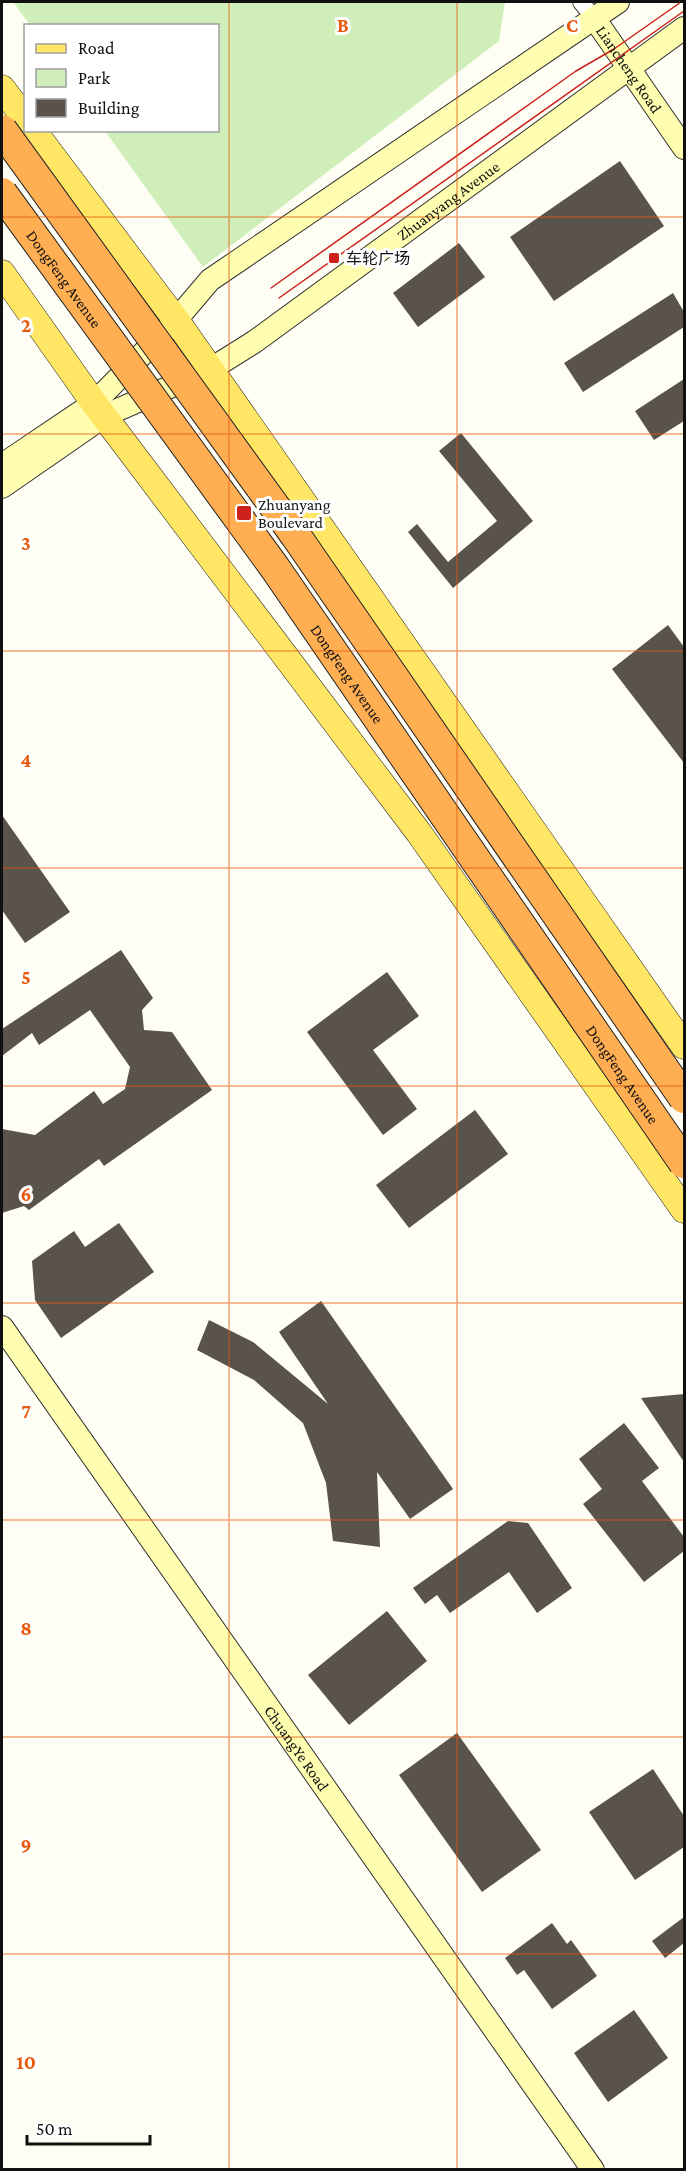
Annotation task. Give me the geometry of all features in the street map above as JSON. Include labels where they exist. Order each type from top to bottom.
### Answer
[{"type":"highway","points":[[2,130],[296,536],[684,1098]]},
{"type":"highway","name":"DongFeng Avenue","points":[[2,193],[275,568],[684,1163]]},
{"type":"main road","points":[[2,487],[100,409],[210,280],[588,10],[618,2]]},
{"type":"main road","name":"Liancheng Road","points":[[588,10],[684,148]]},
{"type":"main road","name":"Zhuanyang Avenue","points":[[100,409],[211,369],[263,335],[684,28]]},
{"type":"main road","points":[[2,88],[24,117]]},
{"type":"main road","points":[[35,132],[211,369],[684,1046]]},
{"type":"main road","points":[[2,273],[100,409],[419,833],[684,1210]]},
{"type":"main road","points":[[2,465],[100,409]]},
{"type":"main road","name":"ChuangYe Road","points":[[2,1327],[593,2169]]},
{"type":"green space","points":[[13,2],[505,2],[499,41],[203,267],[106,132],[219,132],[219,24],[29,24]]},
{"type":"building","points":[[620,161],[664,226],[554,301],[510,237]]},
{"type":"building","points":[[459,243],[485,277],[418,327],[393,293]]},
{"type":"building","points":[[673,293],[684,312],[684,327],[583,392],[564,363]]},
{"type":"building","points":[[684,379],[684,421],[654,440],[635,411]]},
{"type":"building","points":[[461,433],[533,521],[453,588],[408,532],[417,524],[448,562],[497,521],[439,451]]},
{"type":"building","points":[[668,625],[684,647],[684,763],[612,669]]},
{"type":"building","points":[[2,815],[70,912],[25,943],[2,910]]},
{"type":"building","points":[[121,950],[153,998],[142,1010],[144,1030],[172,1032],[212,1090],[104,1166],[99,1159],[29,1210],[24,1206],[2,1213],[2,1129],[35,1135],[94,1091],[103,1104],[125,1089],[130,1067],[90,1010],[39,1045],[32,1033],[2,1056],[2,1029]]},
{"type":"building","points":[[387,972],[419,1016],[373,1050],[417,1109],[383,1135],[307,1032]]},
{"type":"building","points":[[475,1110],[508,1154],[409,1228],[376,1185]]},
{"type":"building","points":[[119,1223],[154,1272],[61,1338],[35,1300],[32,1261],[74,1231],[85,1247]]},
{"type":"building","points":[[321,1301],[453,1489],[410,1519],[377,1472],[380,1547],[333,1541],[326,1483],[303,1423],[254,1380],[197,1350],[209,1320],[253,1342],[328,1404],[279,1332]]},
{"type":"building","points":[[684,1394],[684,1462],[641,1398]]},
{"type":"building","points":[[624,1423],[659,1468],[642,1481],[684,1537],[684,1551],[644,1582],[583,1504],[602,1489],[579,1459]]},
{"type":"building","points":[[508,1521],[528,1523],[572,1588],[537,1613],[509,1572],[450,1613],[437,1595],[425,1604],[413,1588]]},
{"type":"building","points":[[387,1611],[427,1661],[349,1725],[308,1675]]},
{"type":"building","points":[[457,1733],[541,1850],[482,1892],[399,1775]]},
{"type":"building","points":[[653,1769],[684,1816],[684,1847],[635,1880],[589,1812]]},
{"type":"building","points":[[684,1917],[684,1943],[665,1958],[652,1941]]},
{"type":"building","points":[[552,1923],[567,1944],[571,1940],[597,1976],[552,2009],[524,1970],[517,1975],[505,1958]]},
{"type":"building","points":[[634,2010],[668,2058],[608,2102],[574,2053]]},
{"type":"tram line","points":[[271,288],[576,71],[614,49],[681,2]]},
{"type":"tram line","points":[[279,298],[684,11]]},
{"type":"place","name":"车轮广场","points":[[334,258]]},
{"type":"place","name":"Zhuanyang Boulevard","points":[[244,513]]}]
